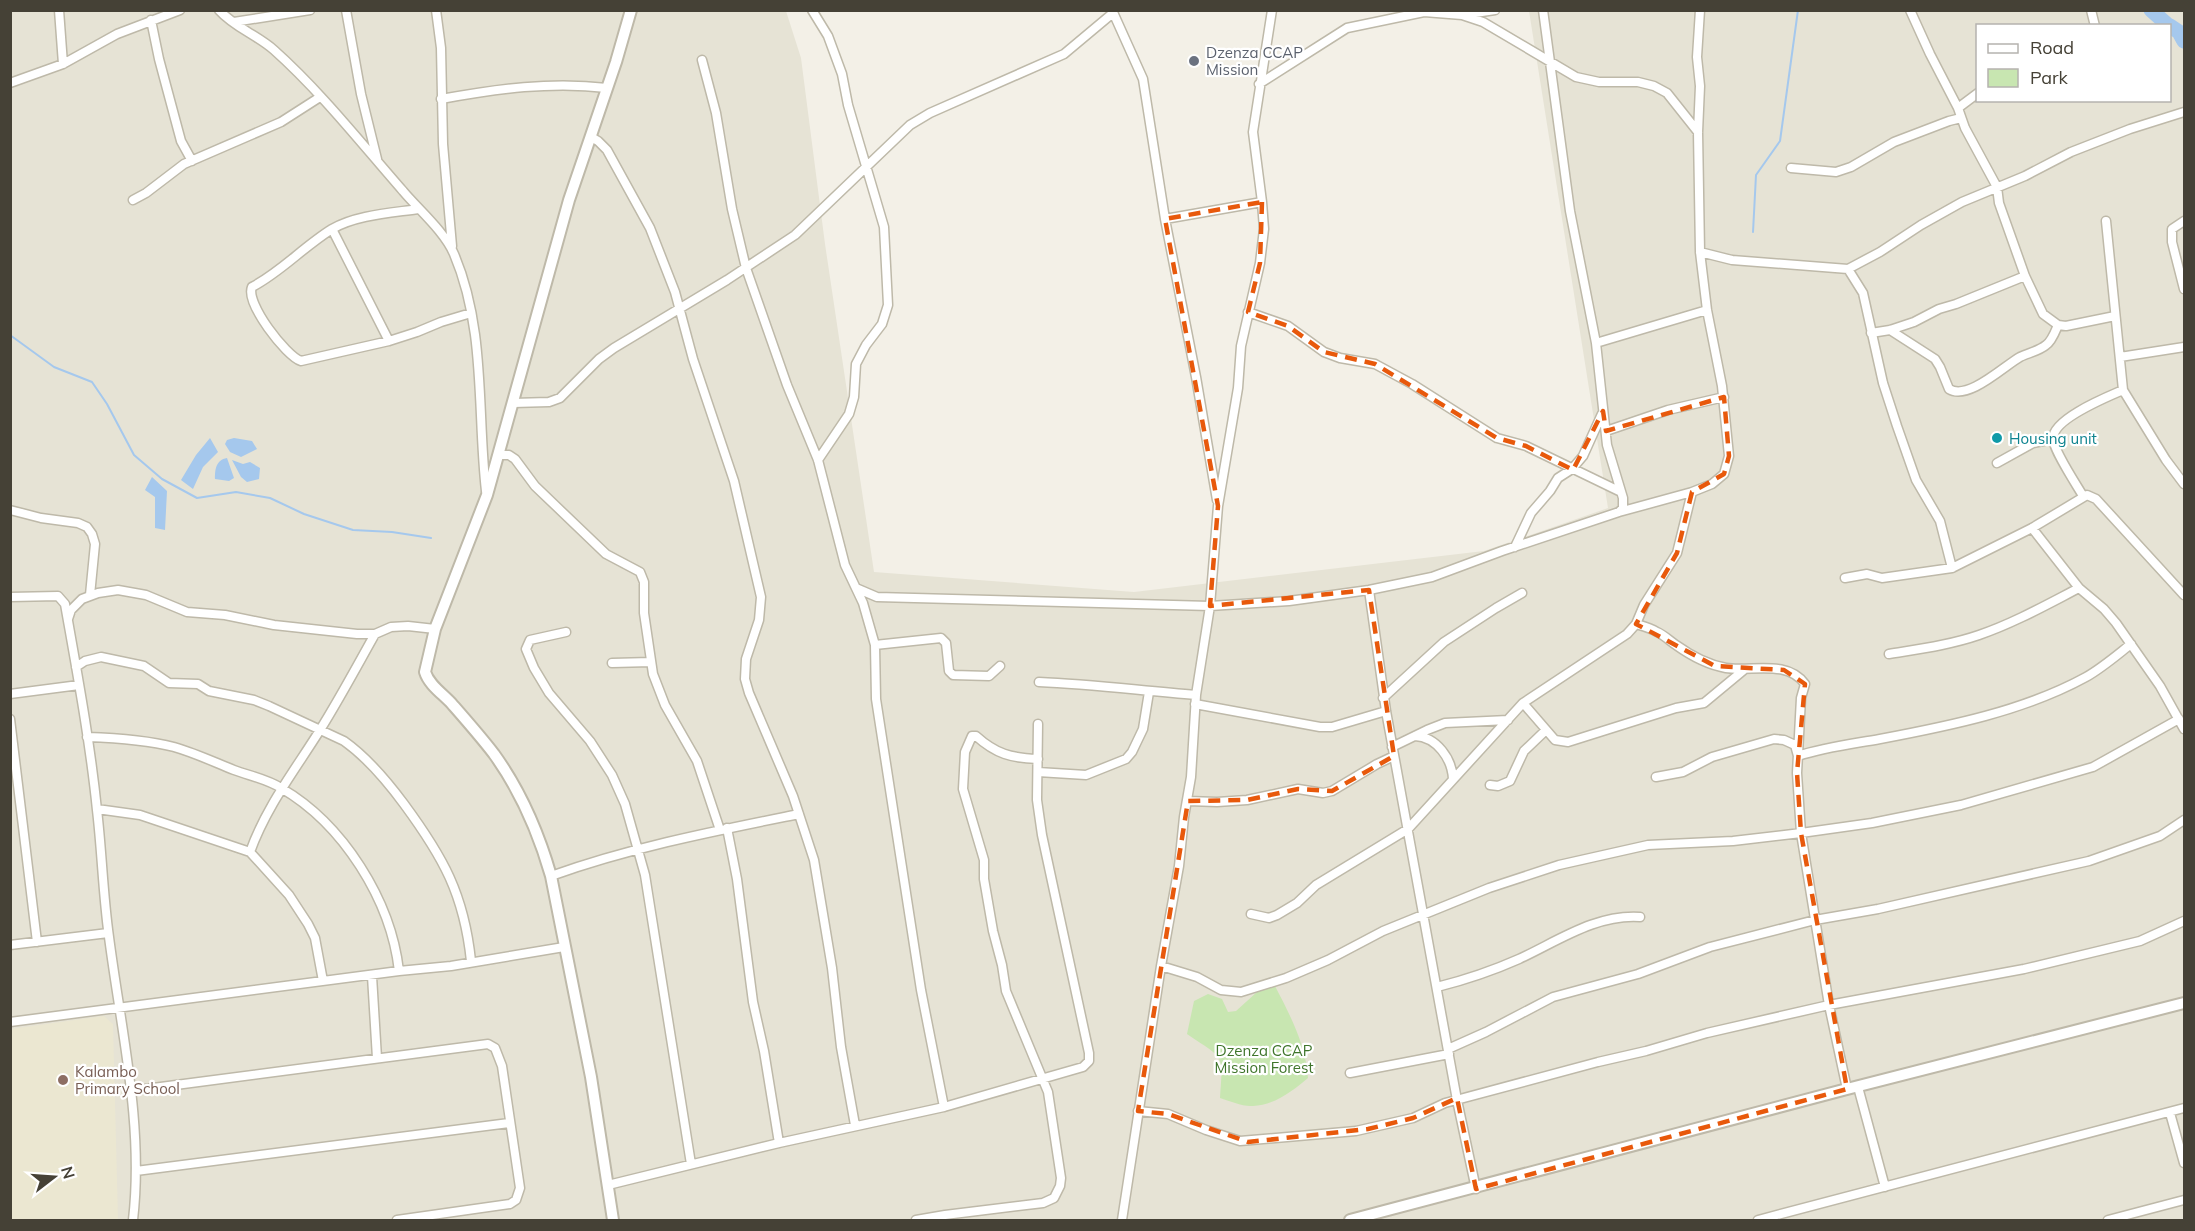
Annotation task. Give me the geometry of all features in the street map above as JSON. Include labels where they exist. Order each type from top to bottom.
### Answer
[{"type":"street","points":[[59,10],[63,64]]},
{"type":"street","points":[[10,83],[63,64],[117,34],[180,10]]},
{"type":"street","points":[[219,10],[275,50],[378,163],[453,251]]},
{"type":"street","points":[[233,22],[310,10]]},
{"type":"street","points":[[346,10],[378,163]]},
{"type":"street","points":[[436,10],[441,48],[442,144],[453,251],[471,313],[477,350],[487,495]]},
{"type":"street","points":[[614,1221],[591,1077],[551,876],[536,832],[510,779],[494,754],[427,678],[426,665],[435,629],[487,495],[569,200],[631,10]]},
{"type":"street","points":[[812,10],[822,24],[834,49],[884,227],[888,309],[882,324],[866,345],[856,364],[854,397],[849,414],[818,460]]},
{"type":"street","points":[[1122,1221],[1188,801],[1196,700],[1210,606],[1218,506],[1239,388],[1241,346],[1260,263],[1264,229],[1252,140],[1272,10]]},
{"type":"street","points":[[1259,84],[1347,28],[1424,12],[1462,15],[1495,10]]},
{"type":"street","points":[[1543,10],[1570,211],[1596,344],[1607,445],[1623,503],[1619,513]]},
{"type":"street","points":[[856,588],[877,597],[1210,606],[1289,601],[1369,590],[1444,574],[1515,547],[1712,484],[1724,474],[1729,456],[1724,397],[1718,355],[1707,310],[1700,252],[1698,132],[1700,86],[1697,57],[1700,10]]},
{"type":"street","points":[[1911,10],[1961,118],[1997,187],[1999,203],[2025,276],[2043,314],[2058,325],[2074,325],[2115,316]]},
{"type":"street","points":[[513,403],[549,402],[560,398],[583,373],[614,348],[746,268],[808,224],[902,132],[920,118],[1064,54],[1113,12],[1143,79],[1165,219],[1218,506]]},
{"type":"street","points":[[1462,15],[1484,22],[1576,77],[1587,80],[1638,82],[1654,86],[1667,93],[1698,132]]},
{"type":"street","points":[[151,20],[181,141],[192,161]]},
{"type":"street","points":[[702,60],[716,113],[732,209],[746,268],[787,385],[818,460],[842,555],[866,612],[875,645],[876,699],[921,990],[944,1107]]},
{"type":"street","points":[[441,99],[492,90],[557,84],[607,88]]},
{"type":"street","points":[[1958,108],[1976,94]]},
{"type":"street","points":[[133,200],[184,164],[281,122],[320,98]]},
{"type":"street","points":[[1700,252],[1732,260],[1848,269],[1880,252],[1934,217],[2025,176],[2071,152],[2130,129],[2184,112]]},
{"type":"street","points":[[1791,168],[1836,172],[1851,167],[1894,142],[1961,118]]},
{"type":"street","points":[[591,137],[607,150],[656,243],[681,308],[693,359],[734,481],[761,597],[759,620],[746,659],[747,687],[799,814],[814,860],[832,968],[841,1047],[855,1125]]},
{"type":"street","points":[[1165,219],[1262,202]]},
{"type":"street","points":[[418,209],[362,219],[332,229],[270,278],[252,287],[250,292],[256,309],[289,355],[301,361],[389,341],[471,313]]},
{"type":"street","points":[[2106,221],[2123,390],[2166,460],[2184,484]]},
{"type":"street","points":[[2184,221],[2172,229],[2172,242],[2184,289]]},
{"type":"street","points":[[332,229],[389,341]]},
{"type":"street","points":[[1848,269],[1863,293],[1883,383],[1916,480],[1940,520],[1952,568]]},
{"type":"street","points":[[1872,333],[1914,322],[1939,309],[2025,276]]},
{"type":"street","points":[[1596,344],[1707,310]]},
{"type":"street","points":[[1248,312],[1288,326],[1324,352],[1340,358],[1375,364],[1412,384],[1497,438],[1526,446],[1621,492]]},
{"type":"street","points":[[1890,330],[1935,359],[1949,389],[1956,392],[1978,385],[2018,358],[2044,347],[2051,340],[2058,325]]},
{"type":"street","points":[[2120,357],[2184,348]]},
{"type":"street","points":[[2083,496],[2054,445],[2053,439],[2057,427],[2076,413],[2123,390]]},
{"type":"street","points":[[1606,431],[1668,410],[1724,397]]},
{"type":"street","points":[[1515,547],[1532,513],[1558,478],[1572,469],[1583,456],[1597,429],[1603,411]]},
{"type":"street","points":[[1997,463],[2033,444],[2053,439]]},
{"type":"street","points":[[499,454],[509,455],[515,459],[535,486],[606,554],[640,572],[644,582],[643,597],[653,674],[665,705],[697,760],[723,829],[737,879],[753,1002],[764,1051],[779,1143]]},
{"type":"street","points":[[1251,914],[1269,918],[1277,915],[1297,903],[1316,885],[1408,829],[1523,703],[1627,634],[1677,554],[1692,492]]},
{"type":"street","points":[[1845,578],[1867,574],[1882,578],[1952,568],[2032,528],[2083,496],[2089,495],[2096,499],[2184,596]]},
{"type":"street","points":[[10,510],[41,518],[78,523],[87,527],[92,534],[94,544],[90,595]]},
{"type":"street","points":[[2032,528],[2079,588],[2104,609],[2131,644],[2184,729]]},
{"type":"street","points":[[1888,654],[1953,643],[1980,635],[2079,588]]},
{"type":"street","points":[[1369,590],[1383,698],[1457,1100],[1476,1188]]},
{"type":"street","points":[[68,620],[76,603],[90,595],[110,591],[129,591],[146,595],[174,608],[195,614],[225,615],[274,625],[375,634],[391,627],[435,629]]},
{"type":"street","points":[[1383,698],[1444,642],[1522,593]]},
{"type":"street","points":[[10,597],[50,594],[58,596],[65,604],[97,809],[108,933],[130,1091],[136,1171],[133,1221]]},
{"type":"street","points":[[1635,624],[1657,632],[1678,647],[1715,666],[1784,670],[1803,680],[1805,684],[1801,698],[1797,773],[1801,833],[1829,1005],[1846,1089]]},
{"type":"street","points":[[566,632],[530,640],[526,649],[549,693],[590,741],[612,775],[625,804],[652,912],[691,1164]]},
{"type":"street","points":[[250,852],[266,814],[320,729],[375,634]]},
{"type":"street","points":[[875,645],[941,638],[946,643],[949,671],[953,675],[989,676],[1000,666]]},
{"type":"street","points":[[1798,756],[1815,750],[1880,739],[1981,717],[2051,693],[2088,676],[2131,644]]},
{"type":"street","points":[[76,668],[94,657],[135,664],[157,673],[169,683],[198,684],[209,691],[254,700],[320,729],[355,748],[394,790],[436,849],[458,898],[471,962]]},
{"type":"street","points":[[612,663],[651,662]]},
{"type":"street","points":[[1523,703],[1555,740],[1568,742],[1676,708],[1704,703],[1745,669]]},
{"type":"street","points":[[1039,682],[1115,686],[1196,700],[1320,727],[1341,725],[1386,711]]},
{"type":"street","points":[[10,694],[79,685]]},
{"type":"street","points":[[1038,772],[1086,775],[1126,759],[1143,729],[1149,692]]},
{"type":"street","points":[[10,719],[37,942]]},
{"type":"street","points":[[1161,966],[1197,977],[1221,990],[1241,993],[1317,964],[1383,931],[1489,888],[1559,865],[1630,848],[1674,843],[1733,841],[1801,833],[1872,823],[1961,805],[2093,767],[2179,719]]},
{"type":"street","points":[[1188,801],[1247,800],[1298,789],[1323,793],[1332,791],[1377,764],[1414,736],[1445,723],[1508,720]]},
{"type":"street","points":[[608,1185],[855,1125],[944,1107],[1083,1067],[1089,1061],[1042,835],[1037,800],[1038,724]]},
{"type":"street","points":[[1490,785],[1498,786],[1510,781],[1524,751],[1546,730]]},
{"type":"street","points":[[916,1221],[945,1215],[1043,1203],[1054,1198],[1060,1186],[1059,1162],[1048,1092],[1006,991],[984,879],[984,860],[963,789],[965,752],[972,736],[976,736],[992,749],[1008,756],[1038,759]]},
{"type":"street","points":[[1414,736],[1423,737],[1447,756],[1451,763],[1453,779]]},
{"type":"street","points":[[87,737],[171,747],[266,780],[281,788],[321,819],[357,862],[383,908],[397,955],[399,971]]},
{"type":"street","points":[[1656,777],[1683,772],[1712,757],[1774,739],[1795,745],[1798,756]]},
{"type":"street","points":[[97,809],[140,814],[250,852],[289,895],[308,924],[315,938],[323,981]]},
{"type":"street","points":[[551,876],[638,849],[799,814]]},
{"type":"street","points":[[1350,1073],[1448,1052],[1559,995],[1638,974],[1710,947],[1815,920],[1878,909],[2089,861],[2160,836],[2184,820]]},
{"type":"street","points":[[1437,987],[1469,979],[1519,959],[1578,930],[1612,918],[1640,917]]},
{"type":"street","points":[[1138,1111],[1168,1114],[1229,1138],[1248,1142],[1356,1131],[1413,1118],[1445,1103],[1707,1033],[1829,1005],[2024,969],[2118,947],[2163,932],[2184,921]]},
{"type":"street","points":[[10,945],[108,933]]},
{"type":"street","points":[[10,1022],[451,966],[564,946]]},
{"type":"street","points":[[372,976],[377,1058]]},
{"type":"street","points":[[1350,1221],[1846,1089],[2184,1003]]},
{"type":"street","points":[[130,1091],[488,1044],[495,1048],[500,1059],[520,1188],[516,1200],[510,1204],[397,1221]]},
{"type":"street","points":[[1858,1087],[1885,1187]]},
{"type":"street","points":[[1758,1221],[2184,1108]]},
{"type":"street","points":[[2170,1113],[2184,1163]]},
{"type":"street","points":[[136,1171],[509,1123]]},
{"type":"street","points":[[2112,1220],[2184,1200]]},
{"type":"highlighted area","points":[[1262,202],[1260,263],[1248,312],[1288,326],[1324,352],[1375,364],[1497,438],[1526,446],[1573,470],[1603,411],[1606,431],[1724,397],[1729,456],[1724,474],[1692,492],[1677,553],[1636,624],[1715,666],[1784,670],[1805,684],[1797,773],[1801,833],[1847,1089],[1476,1189],[1457,1098],[1413,1118],[1368,1129],[1248,1142],[1168,1114],[1138,1111],[1188,801],[1247,800],[1298,789],[1332,791],[1394,756],[1369,590],[1210,606],[1218,506],[1165,219]]},
{"type":"shaded area","points":[[10,11],[786,11],[801,58],[825,244],[874,572],[1134,592],[1484,551],[1608,508],[1529,11],[2184,11],[2184,1220],[11,1220]]},
{"type":"shaded area","name":"Kalambo Primary School","points":[[104,1016],[113,1024],[118,1220],[11,1220],[11,1029]]},
{"type":"green space","name":"Dzenza CCAP Mission Forest","points":[[1275,986],[1301,1042],[1308,1078],[1283,1096],[1261,1105],[1245,1106],[1220,1098],[1221,1064],[1219,1058],[1209,1048],[1187,1034],[1194,1001],[1208,994],[1222,999],[1228,1012],[1236,1011],[1257,992]]},
{"type":"water","points":[[210,438],[218,452],[203,467],[193,489],[181,480],[196,455]]},
{"type":"water","points":[[234,438],[252,441],[257,449],[241,457],[230,452],[225,444],[227,440]]},
{"type":"water","points":[[227,458],[234,478],[229,481],[215,479],[217,466],[220,461]]},
{"type":"water","points":[[232,460],[243,464],[250,462],[260,468],[259,479],[247,482],[241,477]]},
{"type":"water","points":[[152,477],[167,491],[165,530],[155,528],[155,497],[145,490]]},
{"type":"waterway","points":[[1753,232],[1756,175],[1780,141],[1798,10]]},
{"type":"waterway","points":[[2151,10],[2167,24]]},
{"type":"waterway","points":[[2171,27],[2179,32],[2184,41]]},
{"type":"waterway","points":[[10,335],[54,367],[92,382],[107,404],[134,455],[162,479],[197,498],[236,492],[270,498],[304,514],[353,530],[392,532],[431,538]]},
{"type":"place","name":"Dzenza CCAP Mission","points":[[1194,61]]},
{"type":"place","name":"Housing unit","points":[[1997,438]]},
{"type":"place","name":"Kalambo Primary School","points":[[63,1080]]}]
